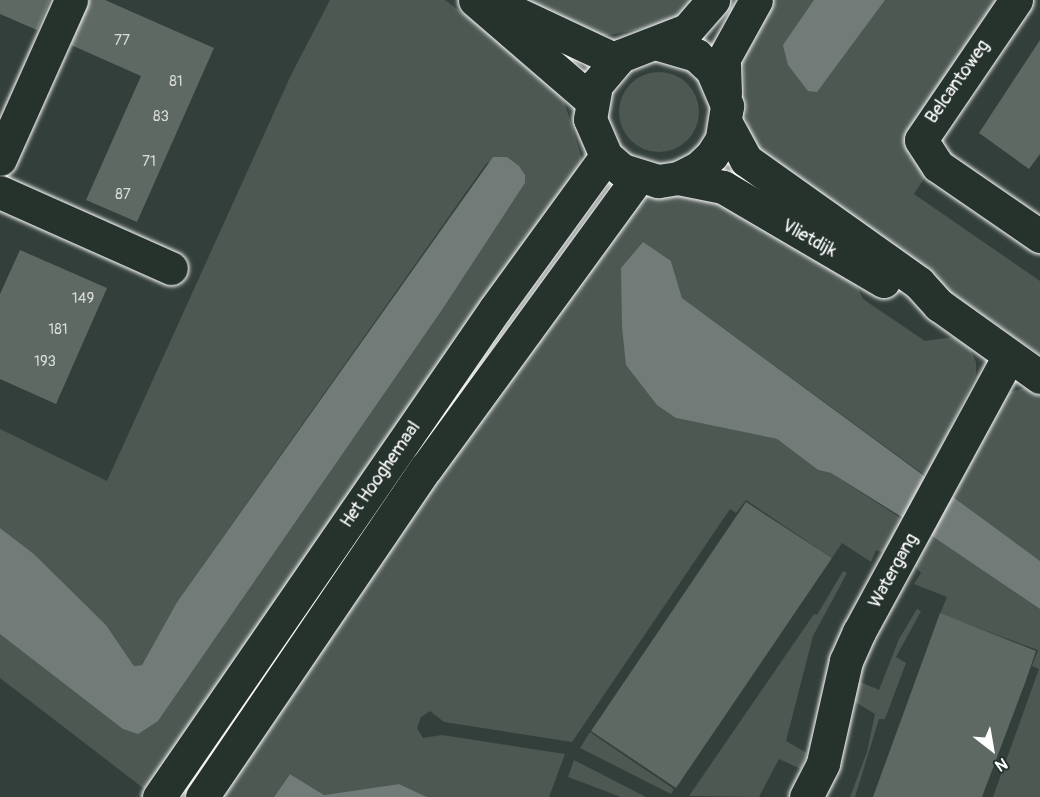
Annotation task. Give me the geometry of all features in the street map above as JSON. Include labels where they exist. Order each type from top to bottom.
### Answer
[{"type":"street","points":[[0,159],[71,0]]},
{"type":"street","points":[[713,0],[687,30],[658,44],[639,47],[616,60],[596,85],[591,101],[595,136],[606,156],[638,177],[658,181],[678,178],[698,168],[712,155],[725,108],[724,58],[756,0]]},
{"type":"street","name":"Belcantoweg","points":[[1016,0],[925,130],[921,140],[938,166],[1040,236]]},
{"type":"street","points":[[478,2],[505,8],[616,60]]},
{"type":"street","points":[[478,2],[495,22],[591,101]]},
{"type":"street","points":[[658,44],[696,55],[712,70],[725,108]]},
{"type":"street","name":"Vlietdijk","points":[[725,108],[746,160],[919,282],[939,305],[1040,377]]},
{"type":"street","name":"Het Hooghemaal","points":[[159,797],[495,309],[606,156]]},
{"type":"street","name":"Het Hooghemaal","points":[[202,797],[426,468],[638,177]]},
{"type":"street","name":"Vlietdijk","points":[[678,178],[723,187],[911,296],[939,305]]},
{"type":"street","points":[[0,192],[171,268]]},
{"type":"street","name":"Watergang","points":[[806,797],[823,763],[846,661],[1009,356]]},
{"type":"shaded area","points":[[330,0],[445,0],[545,74],[564,101],[582,159],[574,186],[151,794],[0,678],[0,634],[158,721],[442,310],[525,183],[495,158],[486,164],[177,602],[142,665],[134,666],[106,625],[34,554],[0,528],[0,429],[107,481],[291,75]]},
{"type":"shaded area","points":[[514,0],[701,0],[696,8],[662,25],[593,38]]},
{"type":"shaded area","points":[[771,0],[999,0],[910,130],[908,154],[927,174],[914,194],[1040,281],[1040,355],[760,159],[747,123],[742,43]]},
{"type":"shaded area","points":[[814,0],[885,0],[817,92],[808,91],[788,65],[783,45]]},
{"type":"shaded area","points":[[659,72],[674,75],[687,84],[696,97],[699,112],[696,127],[687,140],[674,149],[659,152],[644,149],[631,140],[622,127],[619,112],[622,97],[631,84],[644,75]]},
{"type":"shaded area","points":[[493,157],[507,157],[519,166],[525,175],[525,183],[442,310],[158,721],[138,734],[123,729],[0,634],[0,528],[34,554],[106,625],[134,666],[142,665],[177,602]]},
{"type":"shaded area","points":[[693,192],[717,199],[850,272],[863,299],[925,341],[953,337],[969,347],[976,362],[976,374],[927,477],[682,298],[671,261],[676,418],[777,439],[818,470],[831,473],[904,520],[890,546],[882,552],[876,550],[871,562],[842,543],[832,558],[746,500],[736,513],[730,509],[572,742],[444,722],[430,711],[421,717],[417,728],[423,738],[442,735],[565,754],[549,797],[427,797],[399,784],[324,795],[290,774],[274,797],[213,797],[628,209],[646,195]]},
{"type":"shaded area","points":[[643,242],[671,261],[682,298],[1040,561],[1040,609],[929,534],[831,473],[818,470],[777,439],[676,418],[657,405],[626,365],[622,327],[621,268]]},
{"type":"shaded area","points":[[1027,387],[1040,396],[1040,561],[949,496],[1005,394]]},
{"type":"shaded area","points":[[929,534],[1040,609],[1040,797],[993,797],[1039,669],[1032,666],[1038,650],[940,614],[947,597],[914,584],[921,573],[913,564]]},
{"type":"shaded area","points":[[843,571],[847,573],[813,636],[786,741],[807,753],[801,769],[779,759],[759,797],[689,796],[814,614],[817,615]]},
{"type":"shaded area","points":[[917,609],[921,611],[896,657],[906,663],[885,719],[879,719],[855,797],[850,797],[867,752],[875,714],[852,700],[858,681],[879,690],[899,639]]},
{"type":"shaded area","points":[[590,732],[674,789],[671,794],[580,748]]},
{"type":"shaded area","points":[[574,760],[646,797],[621,797],[568,777]]},
{"type":"shaded area","points":[[290,774],[324,795],[399,784],[427,797],[274,797]]},
{"type":"building","points":[[0,0],[50,0],[37,30],[0,14]]},
{"type":"building","points":[[89,0],[105,0],[214,48],[137,222],[86,200],[141,76],[71,45]]},
{"type":"building","points":[[1040,40],[1040,154],[1029,169],[979,133]]},
{"type":"building","points":[[20,250],[107,288],[56,404],[0,379],[0,294]]},
{"type":"building","points":[[746,502],[832,558],[676,788],[591,731]]},
{"type":"building","points":[[940,613],[1036,651],[1025,683],[982,797],[873,797]]}]
